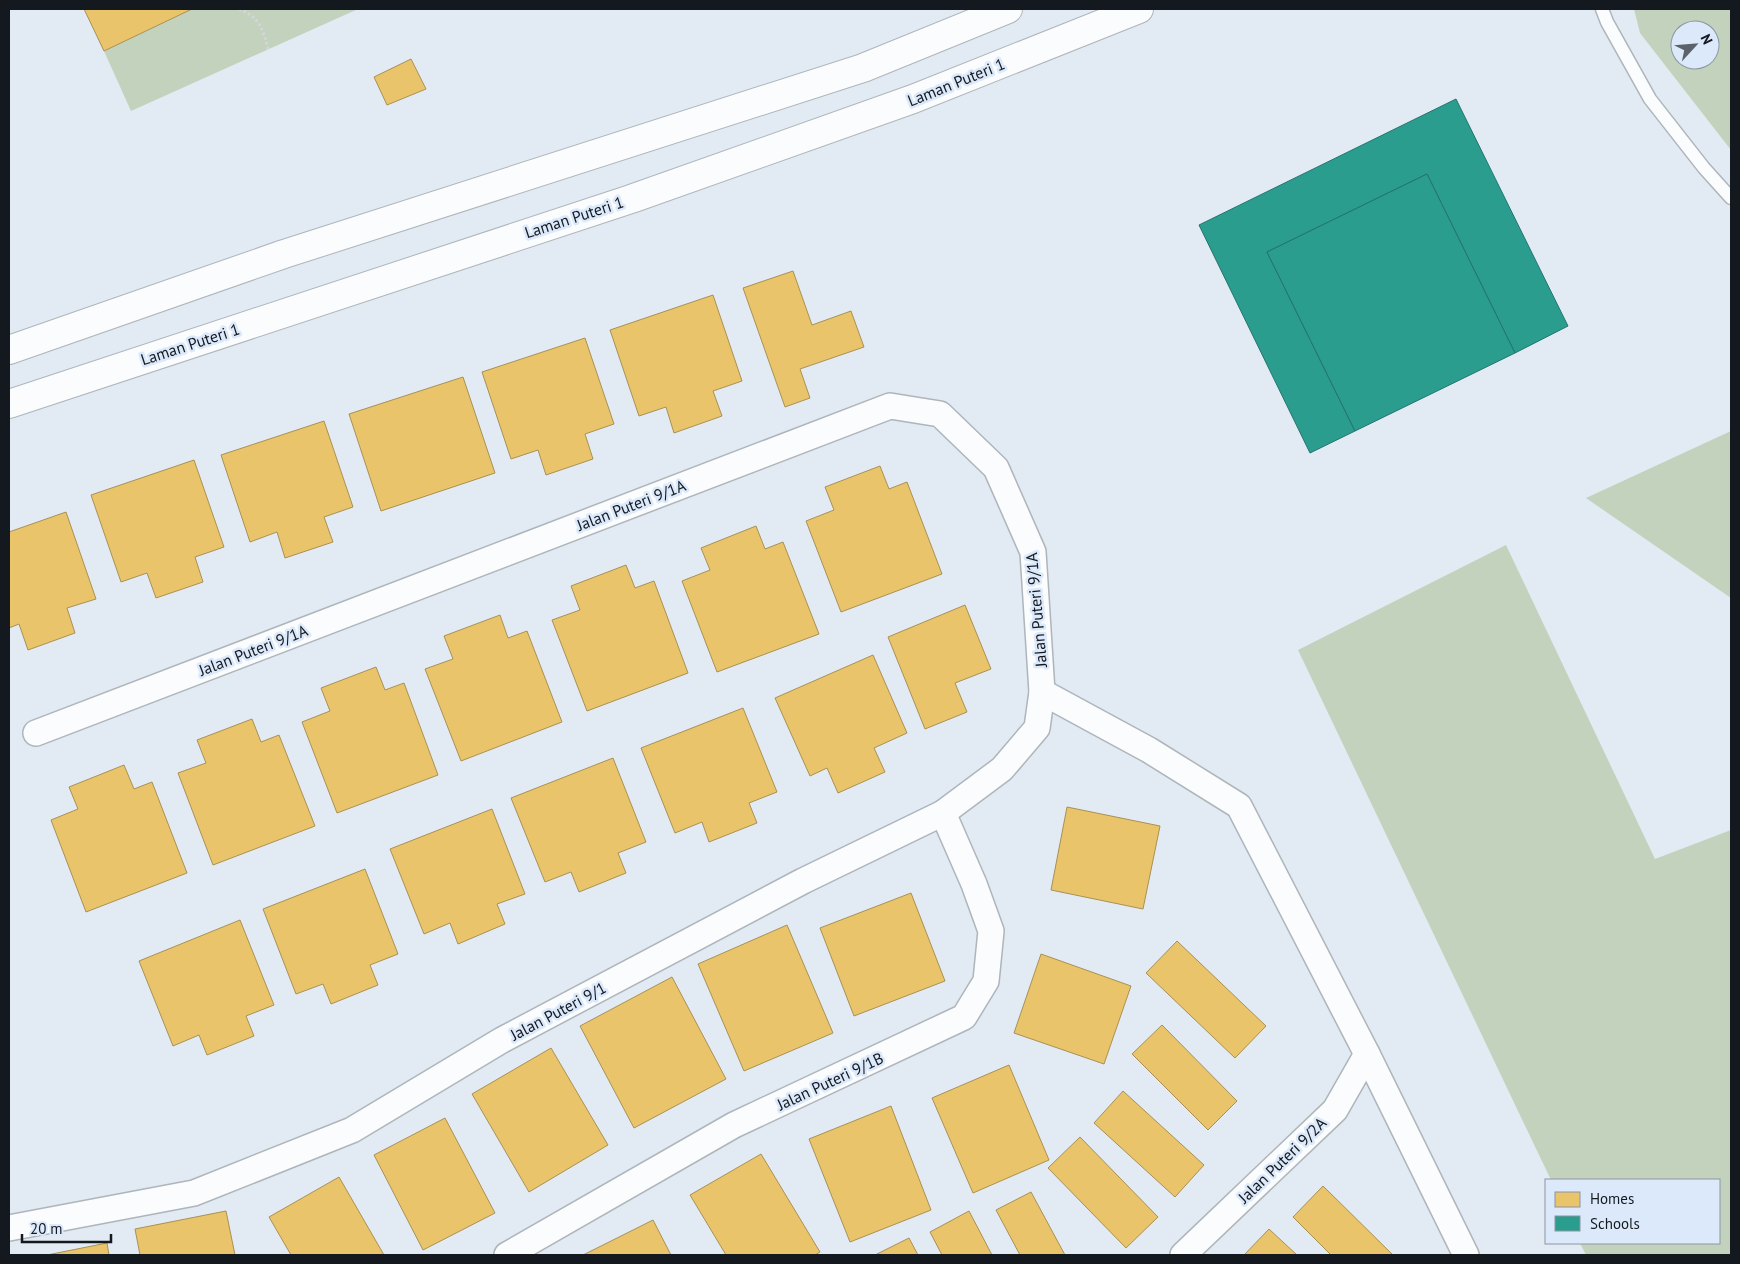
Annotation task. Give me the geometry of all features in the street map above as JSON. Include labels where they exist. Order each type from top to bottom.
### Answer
[{"type":"main road","points":[[9,350],[284,254],[863,68],[1008,9]]},
{"type":"main road","name":"Laman Puteri 1","points":[[9,404],[631,199],[913,99],[1135,10]]},
{"type":"street","name":"Jalan Puteri 9/1A","points":[[36,734],[890,406],[940,414],[996,468],[1033,552],[1042,692]]},
{"type":"street","name":"Jalan Puteri 9/1","points":[[9,1228],[194,1193],[352,1130],[511,1036],[803,881],[943,813],[1002,769],[1037,728],[1042,692]]},
{"type":"street","points":[[1042,692],[1149,750],[1239,806],[1367,1054],[1466,1255]]},
{"type":"street","name":"Jalan Puteri 9/1B","points":[[507,1255],[734,1125],[964,1017],[986,981],[991,931],[974,884],[943,813]]},
{"type":"street","name":"Jalan Puteri 9/2A","points":[[1183,1255],[1335,1110],[1367,1054]]},
{"type":"lane","points":[[1602,9],[1606,22],[1650,99],[1704,168],[1731,198]]},
{"type":"path","points":[[239,9],[253,16],[262,28],[268,48]]},
{"type":"green space","points":[[192,9],[358,9],[131,111],[104,51]]},
{"type":"green space","points":[[1634,9],[1731,9],[1731,150],[1640,33]]},
{"type":"green space","points":[[1731,431],[1731,598],[1586,498]]},
{"type":"green space","points":[[1506,545],[1655,859],[1731,830],[1731,1255],[1586,1255],[1580,1244],[1720,1244],[1720,1179],[1551,1179],[1298,650]]},
{"type":"building: Homes","points":[[84,9],[192,9],[104,51]]},
{"type":"building: Homes","points":[[411,59],[426,89],[387,105],[374,77]]},
{"type":"building: Homes","points":[[793,271],[812,325],[851,311],[864,347],[800,369],[810,398],[785,407],[743,288]]},
{"type":"building: Homes","points":[[713,295],[742,381],[713,391],[722,416],[674,433],[666,407],[639,416],[610,330]]},
{"type":"building: Homes","points":[[585,338],[614,424],[585,434],[593,459],[546,475],[538,450],[511,459],[482,372]]},
{"type":"building: Homes","points":[[463,377],[495,473],[381,511],[349,414]]},
{"type":"building: Homes","points":[[324,421],[353,507],[324,517],[333,542],[285,558],[277,532],[250,542],[221,455]]},
{"type":"building: Homes","points":[[194,460],[224,547],[195,557],[203,582],[156,598],[147,573],[121,582],[91,495]]},
{"type":"building: Homes","points":[[880,466],[889,489],[907,482],[942,574],[841,612],[806,521],[834,510],[825,487]]},
{"type":"building: Homes","points":[[66,512],[96,599],[67,608],[75,633],[28,650],[19,624],[9,628],[9,532]]},
{"type":"building: Homes","points":[[756,526],[765,549],[783,542],[819,634],[717,672],[682,581],[710,570],[701,548]]},
{"type":"building: Homes","points":[[626,565],[635,588],[654,581],[688,673],[587,711],[552,620],[580,610],[571,586]]},
{"type":"building: Homes","points":[[965,605],[991,669],[955,683],[967,712],[925,729],[888,637]]},
{"type":"building: Homes","points":[[500,615],[508,638],[527,631],[562,722],[461,761],[425,669],[453,659],[444,636]]},
{"type":"building: Homes","points":[[873,655],[907,733],[874,748],[885,772],[838,793],[827,768],[810,776],[775,698]]},
{"type":"building: Homes","points":[[376,667],[385,690],[404,683],[438,775],[337,813],[302,722],[330,711],[321,688]]},
{"type":"building: Homes","points":[[743,708],[777,792],[749,803],[757,823],[709,842],[702,822],[675,833],[641,748]]},
{"type":"building: Homes","points":[[252,719],[261,742],[279,735],[315,826],[213,865],[178,773],[206,763],[197,740]]},
{"type":"building: Homes","points":[[613,758],[646,842],[618,853],[626,873],[579,892],[571,872],[545,882],[511,798]]},
{"type":"building: Homes","points":[[124,765],[134,789],[152,782],[187,873],[86,912],[51,820],[78,809],[69,787]]},
{"type":"building: Homes","points":[[1067,807],[1160,826],[1143,909],[1051,890]]},
{"type":"building: Homes","points":[[492,809],[525,894],[497,904],[505,924],[458,944],[450,923],[424,934],[390,849]]},
{"type":"building: Homes","points":[[365,869],[398,954],[370,965],[378,985],[331,1004],[323,984],[296,994],[263,909]]},
{"type":"building: Homes","points":[[911,893],[945,981],[854,1016],[820,928]]},
{"type":"building: Homes","points":[[240,920],[274,1005],[246,1016],[254,1036],[207,1055],[199,1035],[173,1046],[139,961]]},
{"type":"building: Homes","points":[[787,925],[833,1033],[744,1071],[698,964]]},
{"type":"building: Homes","points":[[1177,941],[1266,1026],[1235,1058],[1146,973]]},
{"type":"building: Homes","points":[[1041,954],[1131,986],[1104,1064],[1014,1033]]},
{"type":"building: Homes","points":[[672,977],[726,1079],[634,1128],[580,1026]]},
{"type":"building: Homes","points":[[1162,1025],[1237,1101],[1208,1130],[1132,1054]]},
{"type":"building: Homes","points":[[551,1048],[608,1145],[529,1192],[472,1094]]},
{"type":"building: Homes","points":[[1009,1065],[1049,1160],[973,1193],[932,1098]]},
{"type":"building: Homes","points":[[1123,1091],[1204,1165],[1175,1197],[1094,1123]]},
{"type":"building: Homes","points":[[891,1106],[931,1210],[850,1242],[809,1139]]},
{"type":"building: Homes","points":[[445,1118],[495,1213],[423,1250],[374,1155]]},
{"type":"building: Homes","points":[[1080,1137],[1158,1217],[1126,1248],[1048,1168]]},
{"type":"building: Homes","points":[[761,1154],[820,1252],[815,1255],[726,1255],[690,1195]]},
{"type":"building: Homes","points":[[339,1177],[384,1255],[291,1255],[269,1217]]},
{"type":"building: Homes","points":[[1323,1186],[1393,1255],[1331,1255],[1293,1217]]},
{"type":"building: Homes","points":[[1031,1192],[1065,1255],[1020,1255],[996,1210]]},
{"type":"building: Homes","points":[[226,1211],[235,1255],[140,1255],[135,1229]]},
{"type":"building: Homes","points":[[969,1211],[992,1255],[942,1255],[930,1232]]},
{"type":"building: Homes","points":[[653,1220],[671,1255],[583,1255]]},
{"type":"building: Homes","points":[[1269,1229],[1297,1255],[1244,1255]]},
{"type":"building: Homes","points":[[909,1238],[918,1255],[875,1255]]},
{"type":"building: Homes","points":[[107,1243],[109,1255],[47,1255]]},
{"type":"building: Schools","points":[[1456,99],[1568,326],[1515,353],[1427,174],[1267,252],[1355,431],[1310,453],[1199,225]]},
{"type":"building: Schools","points":[[1427,174],[1515,353],[1355,431],[1267,252]]}]
